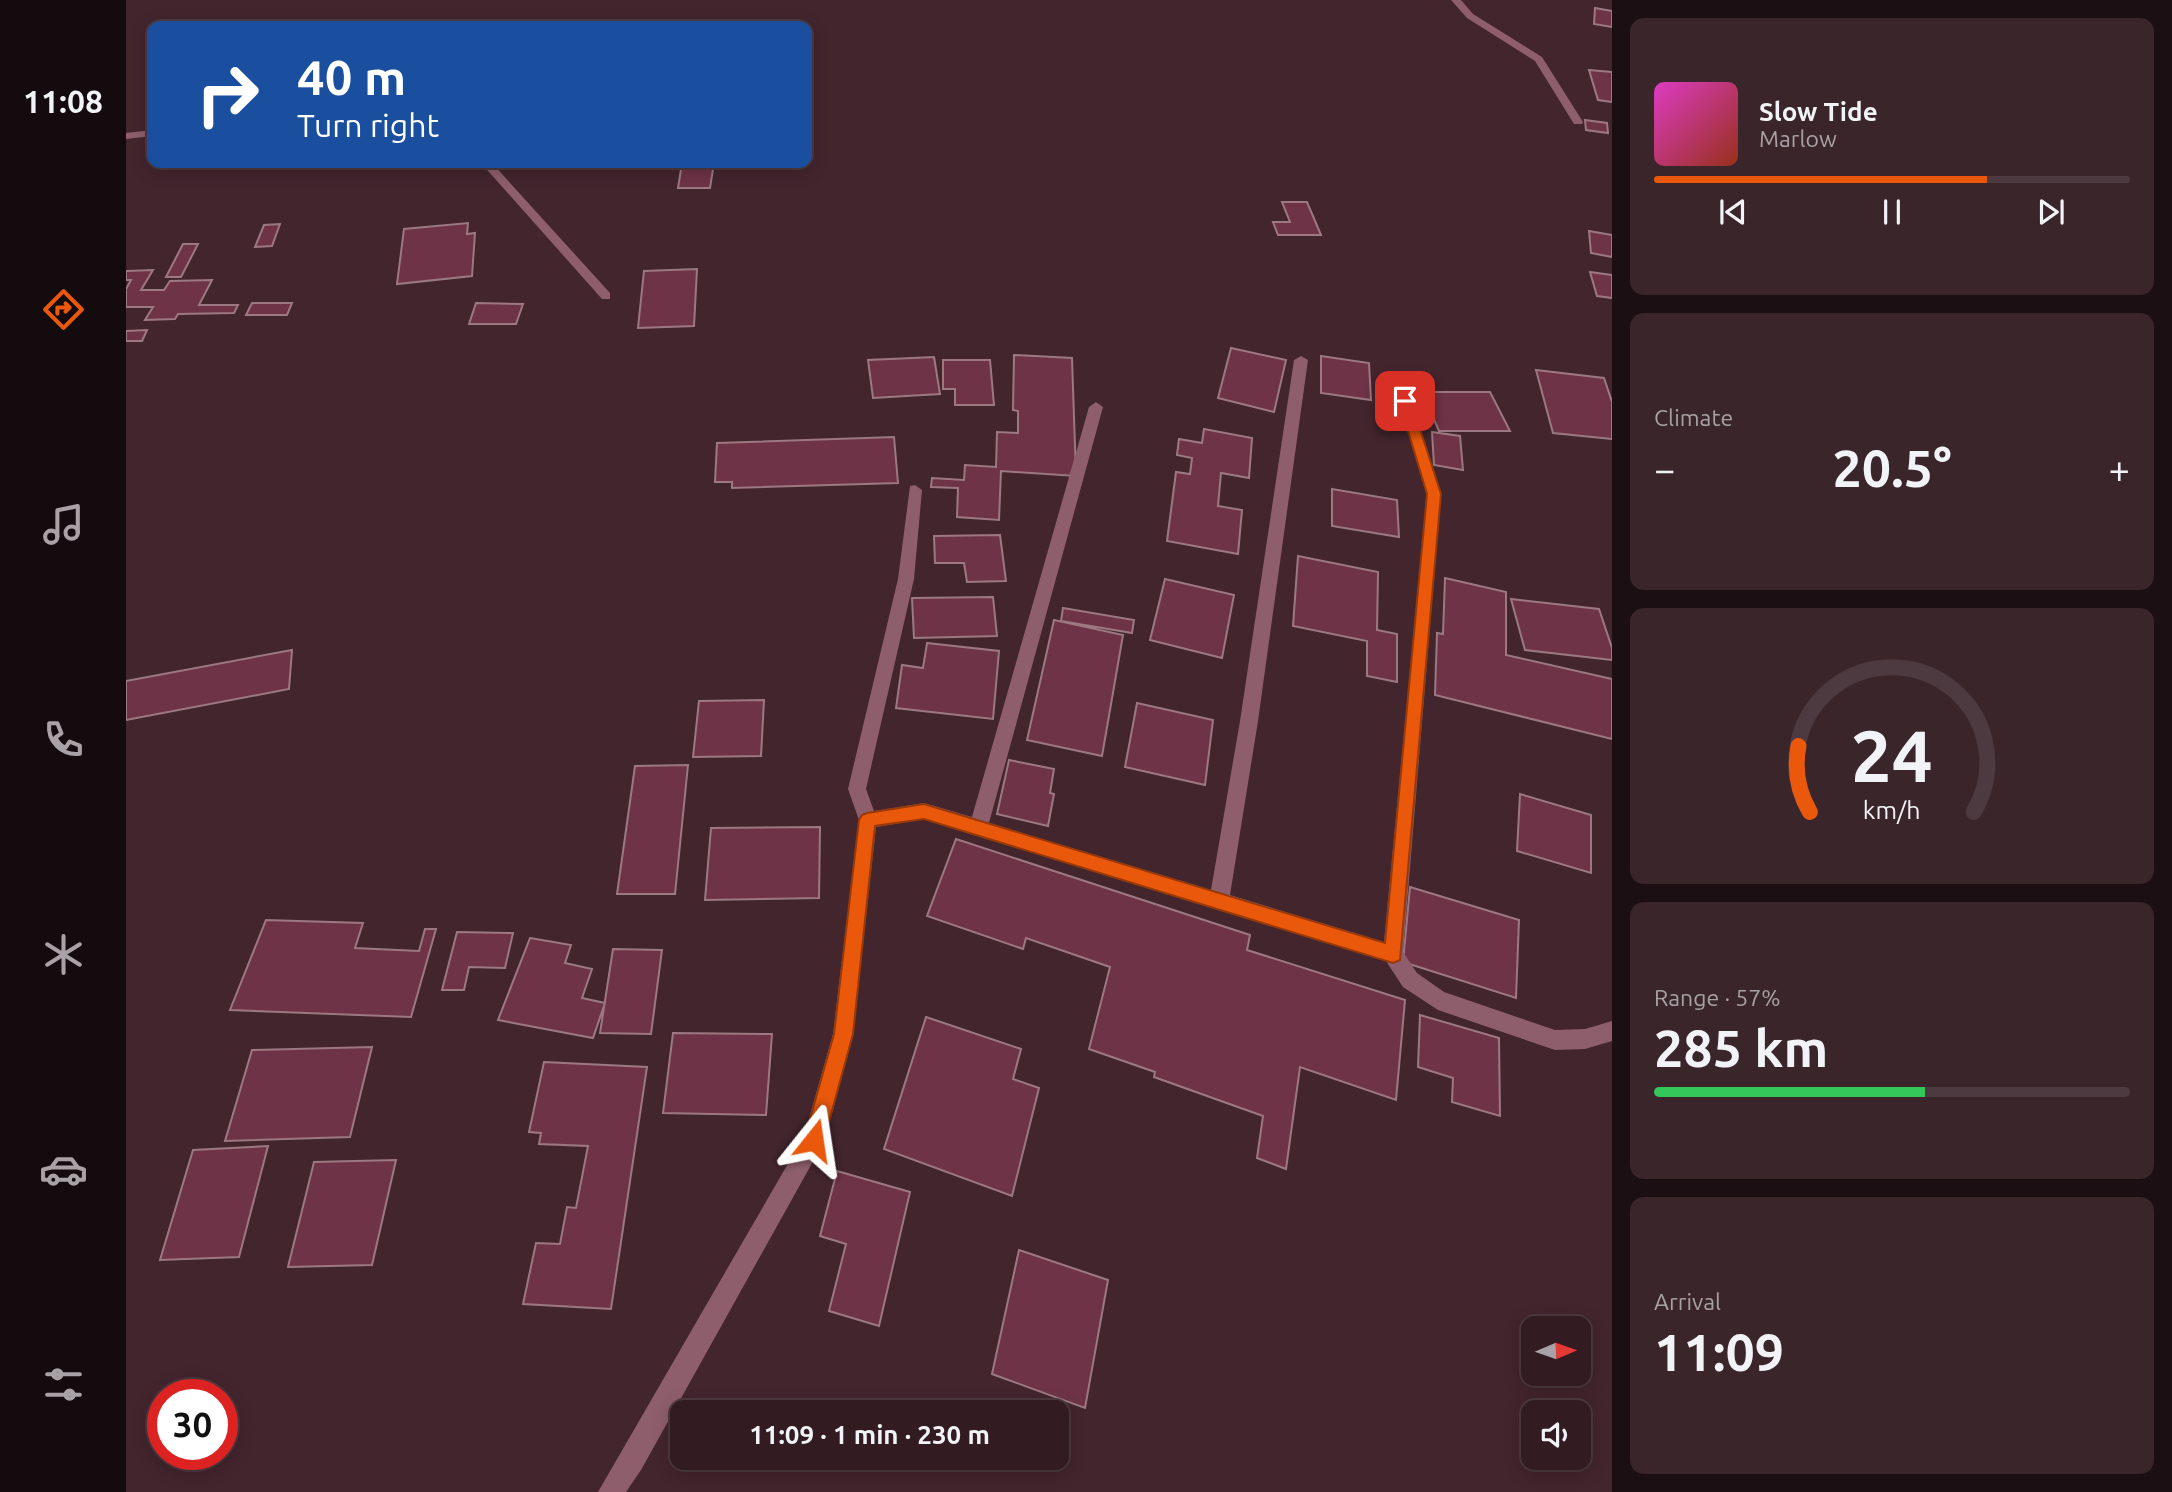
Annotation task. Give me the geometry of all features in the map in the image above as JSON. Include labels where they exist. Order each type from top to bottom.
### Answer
[{"type":"street","points":[[1456,0],[1470,16],[1539,59],[1577,122]]},
{"type":"street","points":[[126,136],[147,134]]},
{"type":"street","points":[[491,168],[606,296]]},
{"type":"street","points":[[1219,901],[1250,721],[1301,360]]},
{"type":"street","points":[[1393,954],[1434,494],[1405,401]]},
{"type":"street","points":[[978,828],[1096,407]]},
{"type":"street","points":[[611,1492],[632,1461],[814,1140],[843,1034],[867,820],[857,789],[906,579],[915,490]]},
{"type":"street","points":[[867,820],[924,811],[1393,954],[1410,979],[1438,1000],[1555,1040],[1585,1039],[1612,1031]]},
{"type":"building","points":[[1595,8],[1612,11],[1612,27],[1594,24]]},
{"type":"building","points":[[1589,70],[1612,72],[1612,102],[1598,100]]},
{"type":"building","points":[[1585,120],[1607,123],[1608,133],[1586,130]]},
{"type":"building","points":[[681,168],[713,168],[710,188],[678,188]]},
{"type":"building","points":[[1282,202],[1307,202],[1321,235],[1278,235],[1273,222],[1290,222]]},
{"type":"building","points":[[468,223],[467,234],[475,233],[472,276],[397,284],[404,229]]},
{"type":"building","points":[[280,224],[272,246],[255,247],[264,225]]},
{"type":"building","points":[[1589,231],[1612,235],[1612,257],[1591,253]]},
{"type":"building","points":[[183,244],[198,244],[181,277],[166,277]]},
{"type":"building","points":[[697,269],[694,326],[638,328],[644,271]]},
{"type":"building","points":[[153,270],[141,290],[164,290],[170,281],[212,280],[199,305],[238,305],[234,313],[178,314],[175,319],[145,320],[153,307],[126,307],[126,289],[131,280],[126,280],[126,271]]},
{"type":"building","points":[[1590,272],[1612,275],[1612,298],[1597,296]]},
{"type":"building","points":[[252,303],[292,303],[287,315],[246,315]]},
{"type":"building","points":[[476,303],[523,304],[516,324],[469,324]]},
{"type":"building","points":[[147,330],[142,341],[126,341],[126,331]]},
{"type":"building","points":[[1231,348],[1286,360],[1274,412],[1218,398]]},
{"type":"building","points":[[1014,355],[1072,358],[1076,476],[1001,471],[999,520],[957,517],[958,488],[931,487],[932,478],[964,480],[965,465],[996,467],[997,432],[1018,433],[1018,411],[1013,410]]},
{"type":"building","points":[[1321,356],[1369,363],[1371,400],[1321,393]]},
{"type":"building","points":[[934,357],[940,394],[873,398],[868,360]]},
{"type":"building","points":[[943,360],[990,360],[994,405],[955,405],[955,389],[943,389]]},
{"type":"building","points":[[1536,370],[1604,378],[1612,402],[1612,439],[1553,433]]},
{"type":"building","points":[[1422,392],[1490,392],[1510,431],[1439,431]]},
{"type":"building","points":[[1204,429],[1252,438],[1249,478],[1221,473],[1218,506],[1242,510],[1238,554],[1167,541],[1176,472],[1190,474],[1192,458],[1177,455],[1179,439],[1202,443]]},
{"type":"building","points":[[1432,432],[1460,436],[1463,470],[1434,465]]},
{"type":"building","points":[[894,437],[898,483],[732,488],[732,482],[715,482],[717,443]]},
{"type":"building","points":[[1332,489],[1397,500],[1399,537],[1332,526]]},
{"type":"building","points":[[1000,535],[1006,581],[967,582],[964,563],[935,563],[934,536]]},
{"type":"building","points":[[1298,556],[1378,572],[1377,630],[1397,634],[1397,682],[1367,676],[1367,641],[1293,626]]},
{"type":"building","points":[[1445,578],[1506,592],[1506,655],[1612,679],[1612,739],[1435,695],[1437,633],[1443,634]]},
{"type":"building","points":[[1165,579],[1234,595],[1222,658],[1150,640]]},
{"type":"building","points":[[993,597],[997,636],[914,638],[912,598]]},
{"type":"building","points":[[1511,599],[1599,609],[1612,648],[1612,660],[1525,650]]},
{"type":"building","points":[[1063,608],[1134,620],[1132,633],[1061,621]]},
{"type":"building","points":[[1054,620],[1123,635],[1102,756],[1027,740]]},
{"type":"building","points":[[927,643],[999,651],[993,719],[896,708],[902,665],[923,668]]},
{"type":"building","points":[[292,650],[289,689],[126,720],[126,681]]},
{"type":"building","points":[[764,700],[761,756],[693,757],[699,701]]},
{"type":"building","points":[[1137,703],[1213,720],[1205,785],[1125,767]]},
{"type":"building","points":[[1009,760],[1054,769],[1050,793],[1054,794],[1048,826],[997,814]]},
{"type":"building","points":[[688,765],[675,894],[617,894],[635,766]]},
{"type":"building","points":[[1520,794],[1591,815],[1591,873],[1517,851]]},
{"type":"building","points":[[820,827],[819,898],[705,900],[711,828]]},
{"type":"building","points":[[956,839],[1250,935],[1247,950],[1405,1000],[1396,1100],[1300,1067],[1286,1169],[1257,1158],[1263,1116],[1154,1077],[1155,1072],[1089,1049],[1110,967],[1026,938],[1023,949],[927,916]]},
{"type":"building","points":[[1410,887],[1519,920],[1516,998],[1403,962]]},
{"type":"building","points":[[266,920],[363,923],[355,948],[419,951],[425,929],[436,929],[411,1017],[230,1010]]},
{"type":"building","points":[[457,932],[513,933],[505,968],[469,967],[464,990],[442,990]]},
{"type":"building","points":[[530,938],[571,945],[565,963],[592,969],[582,998],[605,1003],[593,1038],[498,1020]]},
{"type":"building","points":[[613,949],[662,950],[651,1034],[600,1033]]},
{"type":"building","points":[[1420,1015],[1499,1038],[1500,1116],[1452,1102],[1453,1078],[1418,1067]]},
{"type":"building","points":[[926,1017],[1021,1049],[1013,1079],[1039,1088],[1012,1196],[884,1149]]},
{"type":"building","points":[[673,1033],[772,1034],[766,1115],[663,1113]]},
{"type":"building","points":[[372,1047],[350,1137],[225,1141],[252,1050]]},
{"type":"building","points":[[544,1062],[647,1067],[611,1309],[523,1304],[536,1243],[560,1244],[567,1207],[576,1208],[588,1146],[539,1144],[541,1133],[529,1132]]},
{"type":"building","points":[[268,1146],[239,1257],[160,1260],[193,1150]]},
{"type":"building","points":[[396,1160],[372,1265],[288,1267],[314,1162]]},
{"type":"building","points":[[837,1171],[910,1192],[879,1326],[829,1311],[846,1244],[820,1236]]},
{"type":"building","points":[[1019,1250],[1108,1280],[1085,1408],[992,1374]]},
{"type":"route","points":[[814,1140],[843,1034],[867,820],[924,811],[1393,954],[1434,494],[1405,401]]}]
